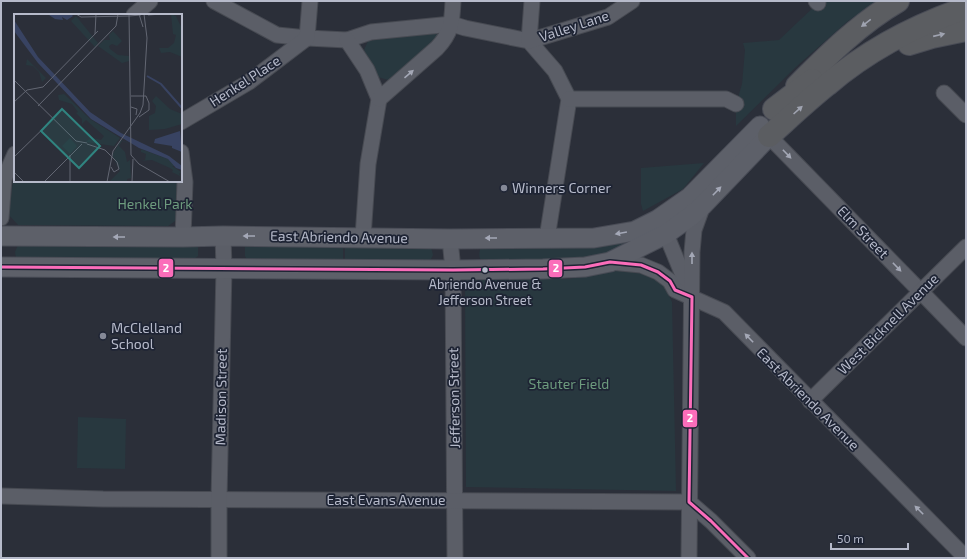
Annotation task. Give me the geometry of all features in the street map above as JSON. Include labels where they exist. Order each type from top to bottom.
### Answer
[{"type":"highway","points":[[764,131],[774,109],[826,58],[876,16],[898,1]]},
{"type":"highway","points":[[774,109],[831,65],[878,35],[927,10],[949,1]]},
{"type":"highway","points":[[764,131],[864,58],[910,31],[966,8]]},
{"type":"highway","points":[[827,84],[900,48],[932,37],[966,30]]},
{"type":"main road","points":[[661,227],[691,216],[703,205],[764,131]]},
{"type":"main road","points":[[1,267],[453,270],[585,267],[610,262],[661,227],[690,197],[764,131]]},
{"type":"main road","name":"East Abriendo Avenue","points":[[1,236],[223,236],[450,239],[594,238],[661,227]]},
{"type":"street","points":[[135,14],[150,1]]},
{"type":"street","points":[[214,1],[278,35],[348,40],[371,32],[452,24],[529,41],[555,71],[569,99],[547,238]]},
{"type":"street","points":[[307,38],[310,1]]},
{"type":"street","points":[[379,99],[437,48],[446,38],[452,24],[453,1]]},
{"type":"street","name":"Valley Lane","points":[[532,1],[529,41],[608,17],[632,1]]},
{"type":"street","name":"Henkel Place","points":[[182,121],[249,82],[307,38]]},
{"type":"street","points":[[348,40],[368,70],[379,99],[368,164],[363,237]]},
{"type":"street","points":[[944,93],[966,116]]},
{"type":"street","points":[[569,99],[726,99],[736,104]]},
{"type":"street","name":"Elm Street","points":[[764,131],[966,338]]},
{"type":"street","points":[[1,218],[4,179],[14,156]]},
{"type":"street","points":[[182,160],[185,182],[182,237]]},
{"type":"street","points":[[689,558],[692,252],[694,230],[703,205]]},
{"type":"street","points":[[661,227],[692,297]]},
{"type":"street","name":"Madison Street","points":[[219,558],[224,268],[223,236]]},
{"type":"street","name":"Jefferson Street","points":[[450,239],[453,270],[455,558]]},
{"type":"street","name":"West Bicknell Avenue","points":[[810,401],[966,247]]},
{"type":"street","name":"East Abriendo Avenue","points":[[610,262],[641,265],[658,272],[670,281],[675,290],[724,312],[966,558]]},
{"type":"street","name":"East Evans Avenue","points":[[1,496],[103,499],[689,502]]},
{"type":"street","points":[[689,502],[711,521],[748,558]]},
{"type":"green space","points":[[816,1],[877,1],[848,21],[797,66],[736,126],[736,104],[742,84],[745,50],[743,43],[779,40],[818,3]]},
{"type":"green space","points":[[434,32],[441,35],[392,81],[378,77],[364,50],[368,41]]},
{"type":"green space","points":[[704,163],[683,189],[643,211],[641,204],[641,168]]},
{"type":"green space","name":"Henkel Park","points":[[14,172],[14,182],[178,182],[178,219],[168,226],[18,225],[9,215]]},
{"type":"green space","points":[[638,237],[629,246],[588,259],[482,261],[479,256],[481,247]]},
{"type":"green space","points":[[197,244],[198,256],[193,260],[16,258],[15,252],[18,245]]},
{"type":"green space","points":[[343,244],[343,260],[247,260],[245,256],[245,246]]},
{"type":"green space","points":[[345,245],[431,247],[433,255],[429,260],[345,260]]},
{"type":"green space","name":"Stauter Field","points":[[634,268],[663,283],[672,302],[676,491],[466,487],[465,279],[568,279]]},
{"type":"green space","points":[[78,417],[126,419],[125,469],[77,468]]},
{"type":"transit line","name":"2","points":[[1,267],[453,270],[585,267],[610,262],[641,265],[658,272],[670,281],[675,290],[692,297],[689,502],[711,521],[748,558]]},
{"type":"place","name":"Winners Corner","points":[[504,188]]},
{"type":"place","name":"Abriendo Avenue & Jefferson Street","points":[[485,270]]},
{"type":"place","name":"McClelland School","points":[[103,336]]}]
